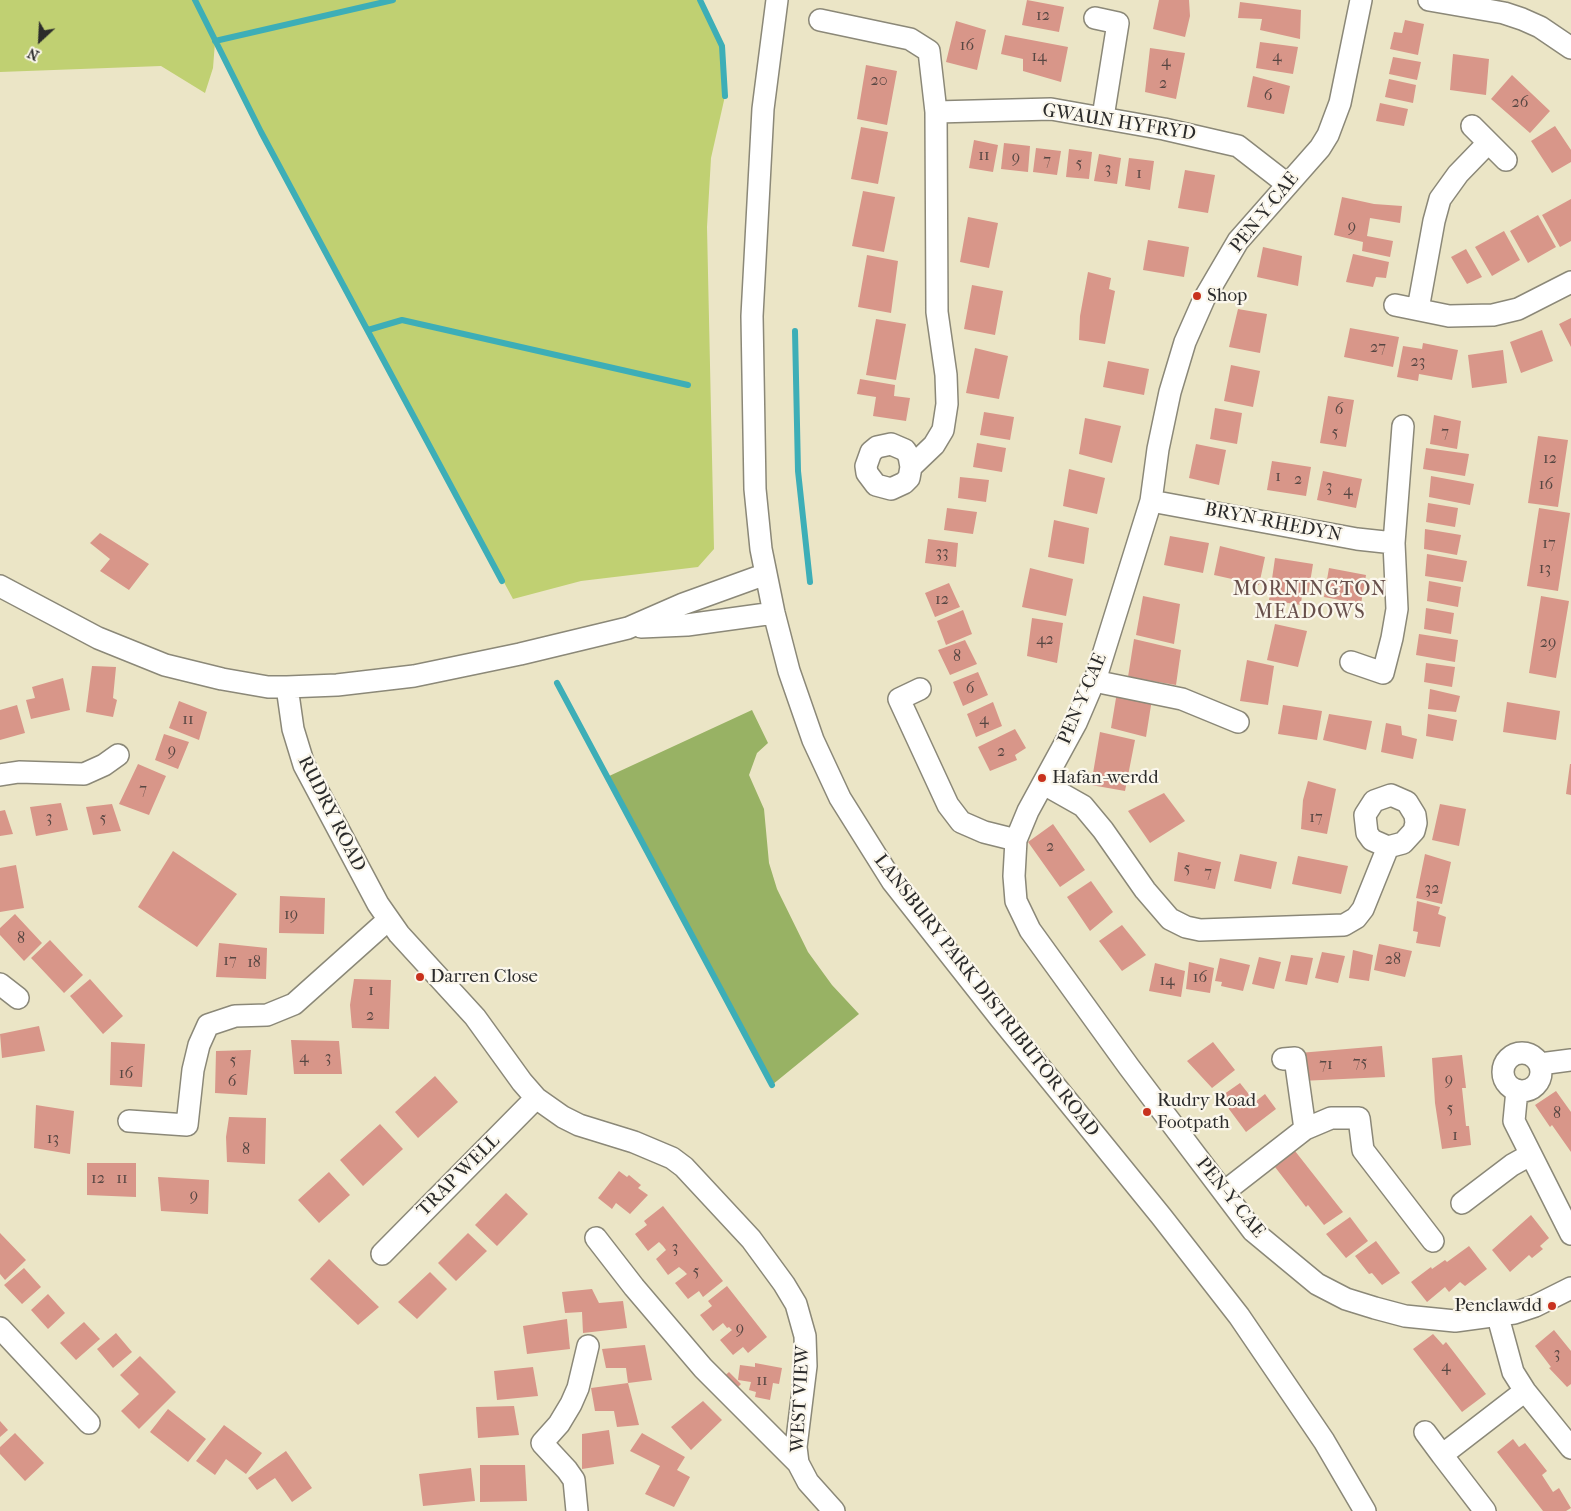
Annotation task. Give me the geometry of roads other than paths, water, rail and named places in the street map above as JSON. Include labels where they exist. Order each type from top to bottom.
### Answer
[{"type":"street","name":"LANSBURY PARK DISTRIBUTOR ROAD","points":[[777,0],[763,109],[752,316],[755,488],[766,574],[774,613],[788,671],[813,740],[840,798],[874,854],[914,910],[1161,1216],[1238,1316],[1324,1441],[1365,1511]]},
{"type":"street","name":"PEN-Y-CAE","points":[[1361,0],[1345,79],[1334,121],[1320,148],[1238,241],[1204,299],[1185,342],[1166,411],[1151,502],[1094,681],[1076,723],[1028,811],[1016,840],[1014,876],[1016,901],[1030,930],[1129,1067],[1253,1231],[1317,1284],[1346,1299],[1406,1316],[1455,1321],[1498,1317],[1535,1306],[1571,1288]]},
{"type":"street","points":[[1429,0],[1504,13],[1522,19],[1540,27],[1571,48]]},
{"type":"street","points":[[1095,18],[1118,23],[1103,117]]},
{"type":"street","points":[[820,20],[910,38],[929,51],[936,112],[937,312],[946,376],[947,404],[943,430],[934,444],[911,468]]},
{"type":"street","name":"GWAUN HYFRYD","points":[[936,112],[1051,109],[1103,117],[1238,146],[1287,184]]},
{"type":"street","points":[[1472,126],[1506,160]]},
{"type":"street","points":[[1418,309],[1434,220],[1440,199],[1458,174],[1488,142]]},
{"type":"street","points":[[1395,304],[1461,317],[1506,313],[1532,303],[1571,282]]},
{"type":"street","points":[[1351,662],[1383,673],[1397,610],[1394,543],[1403,426]]},
{"type":"street","name":"BRYN-RHEDYN","points":[[1151,502],[1357,539],[1394,543]]},
{"type":"street","points":[[0,586],[98,638],[164,665],[222,680],[268,687],[287,687],[337,685],[414,676],[470,666],[628,628],[683,604],[766,574]]},
{"type":"street","points":[[628,628],[687,625],[774,613]]},
{"type":"street","points":[[1094,681],[1182,699],[1238,722]]},
{"type":"street","name":"RUDRY ROAD","points":[[287,687],[293,729],[304,765],[367,886],[388,920],[475,1018],[536,1098]]},
{"type":"street","points":[[920,689],[899,699],[948,806],[961,822],[984,832],[1016,840]]},
{"type":"street","points":[[0,775],[19,772],[84,774],[104,766],[118,755]]},
{"type":"street","points":[[1044,784],[1083,806],[1103,830],[1145,890],[1170,919],[1186,928],[1200,930],[1344,925],[1356,918],[1363,909],[1388,847]]},
{"type":"street","points":[[129,1121],[187,1125],[193,1070],[199,1045],[208,1025],[235,1016],[267,1015],[294,1004],[388,920]]},
{"type":"street","points":[[0,984],[18,998]]},
{"type":"street","points":[[1527,1053],[1532,1055],[1540,1064],[1540,1076],[1529,1090],[1517,1090],[1506,1083],[1503,1070],[1508,1058],[1514,1054],[1527,1053]]},
{"type":"street","points":[[1283,1059],[1295,1058],[1305,1129]]},
{"type":"street","points":[[1540,1064],[1571,1060]]},
{"type":"street","points":[[1517,1090],[1514,1121],[1571,1234]]},
{"type":"street","name":"WEST VIEW","points":[[536,1098],[563,1117],[579,1125],[634,1142],[672,1158],[704,1187],[767,1260],[792,1297],[802,1320],[806,1366],[796,1437],[798,1463],[808,1482],[834,1511]]},
{"type":"street","name":"TRAP WELL","points":[[382,1254],[536,1098]]},
{"type":"street","points":[[1224,1192],[1305,1129],[1331,1118],[1359,1118],[1363,1150],[1432,1241]]},
{"type":"street","points":[[1462,1203],[1512,1165],[1530,1155]]},
{"type":"street","points":[[596,1238],[634,1287],[703,1368],[798,1463]]},
{"type":"street","points":[[1498,1317],[1513,1372],[1525,1391],[1571,1448]]},
{"type":"street","points":[[2,1334],[90,1423]]},
{"type":"street","points":[[577,1511],[574,1480],[568,1470],[542,1443],[559,1424],[578,1388],[588,1346]]},
{"type":"street","points":[[1442,1455],[1525,1391]]},
{"type":"street","points":[[1424,1432],[1485,1511]]},
{"type":"waterway","points":[[195,0],[261,132],[502,581]]},
{"type":"waterway","points":[[215,41],[393,0]]},
{"type":"waterway","points":[[700,0],[722,46],[725,96]]},
{"type":"waterway","points":[[368,330],[402,320],[688,385]]},
{"type":"waterway","points":[[795,331],[798,471],[810,582]]},
{"type":"waterway","points":[[557,683],[772,1085]]},
{"type":"place","name":"Shop","points":[[1197,296]]},
{"type":"place","name":"Hafan-werdd","points":[[1042,778]]},
{"type":"place","name":"Darren Close","points":[[420,977]]},
{"type":"place","name":"Rudry Road Footpath","points":[[1147,1112]]},
{"type":"place","name":"Penclawdd","points":[[1552,1306]]},
{"type":"district","name":"MORNINGTON MEADOWS","points":[[1310,602]]}]
